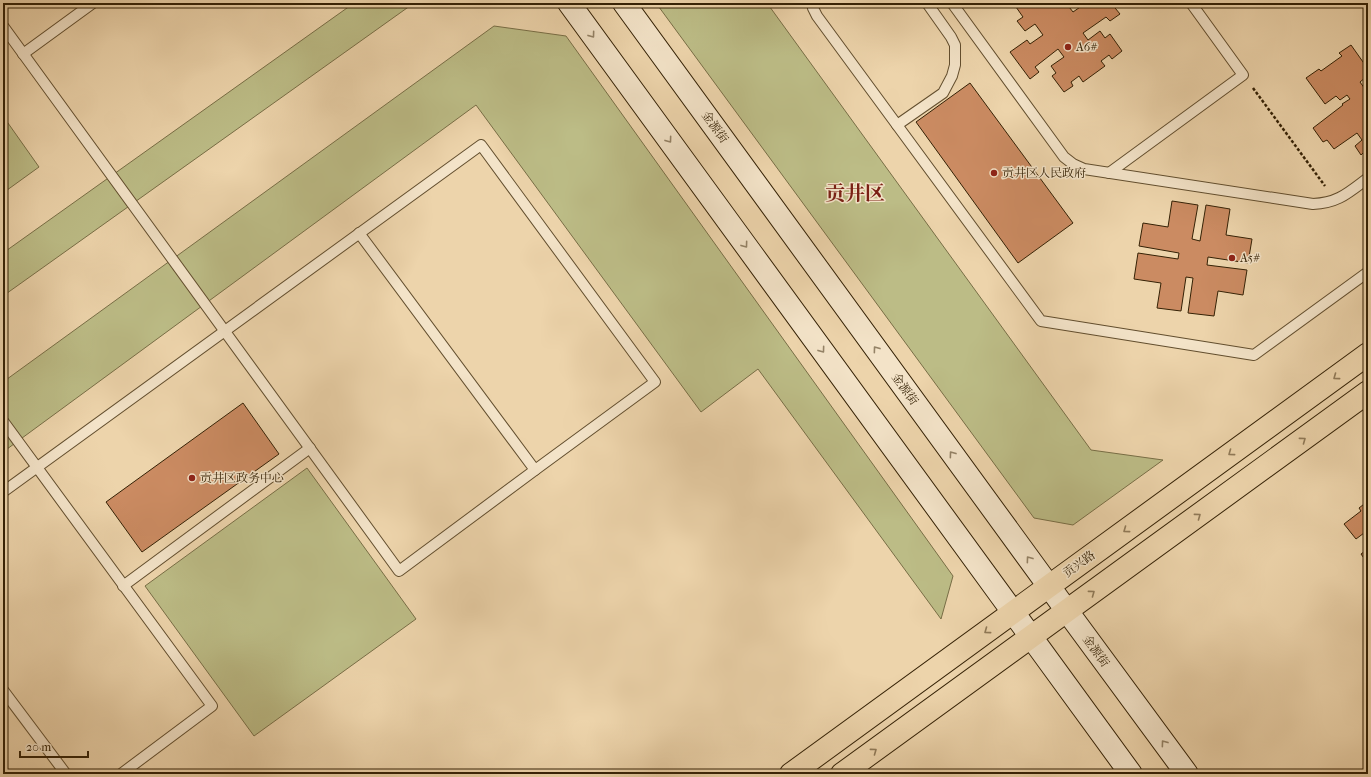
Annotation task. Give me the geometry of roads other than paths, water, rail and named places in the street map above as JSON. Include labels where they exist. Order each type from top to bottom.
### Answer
[{"type":"main road","points":[[569,3],[1131,774]]},
{"type":"main road","name":"金源街","points":[[624,3],[1187,774]]},
{"type":"main road","name":"贡兴路","points":[[790,774],[1368,354]]},
{"type":"main road","points":[[842,774],[1368,392]]},
{"type":"lane","points":[[23,54],[93,3]]},
{"type":"lane","points":[[812,3],[817,16],[1041,321],[1254,355],[1368,272]]},
{"type":"lane","points":[[897,124],[943,93],[952,76],[955,65],[955,45],[927,3]]},
{"type":"lane","points":[[952,3],[1064,157],[1073,164],[1084,169],[1313,204],[1325,204],[1344,196],[1368,178]]},
{"type":"lane","points":[[1109,173],[1243,75],[1191,3]]},
{"type":"lane","points":[[3,26],[224,331],[399,571],[655,382],[481,145],[224,331],[3,492]]},
{"type":"lane","points":[[360,233],[535,470]]},
{"type":"lane","points":[[3,421],[212,706],[121,774]]},
{"type":"lane","points":[[123,586],[310,448]]},
{"type":"lane","points":[[3,690],[66,774]]},
{"type":"place","name":"A6#","points":[[1068,47]]},
{"type":"place","name":"贡井区人民政府","points":[[994,173]]},
{"type":"place","name":"A5#","points":[[1232,258]]},
{"type":"place","name":"贡井区政务中心","points":[[192,478]]},
{"type":"district","name":"贡井区","points":[[855,193]]}]
